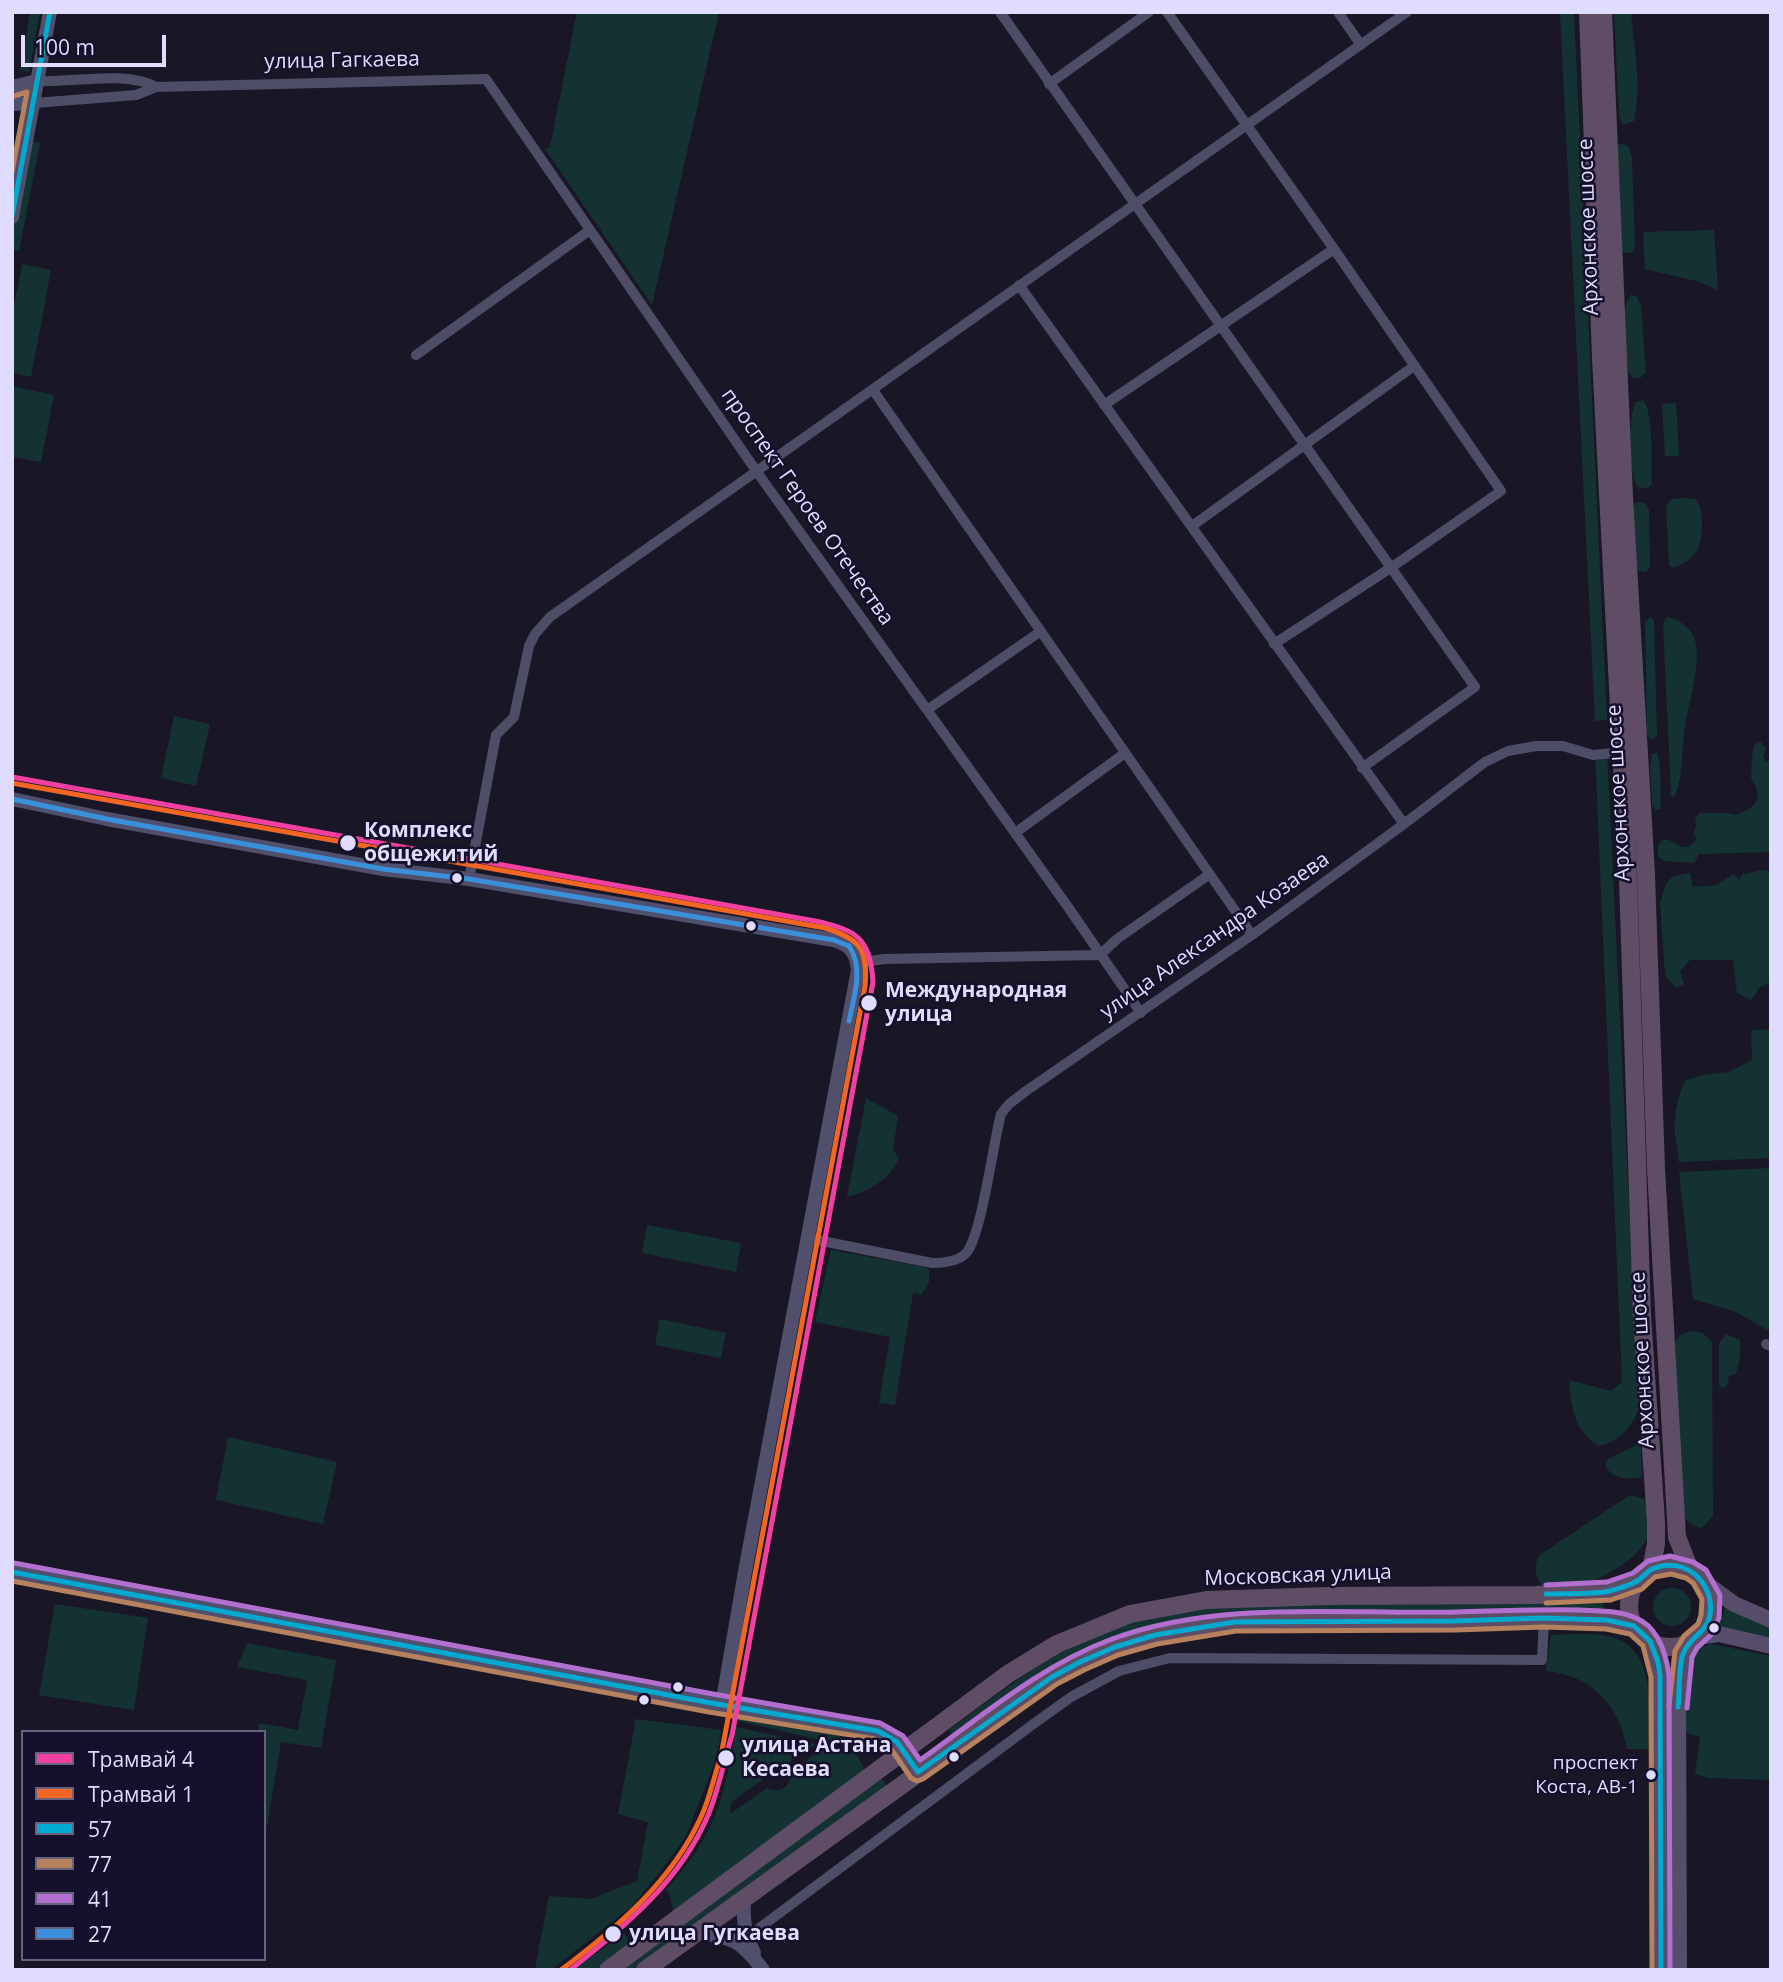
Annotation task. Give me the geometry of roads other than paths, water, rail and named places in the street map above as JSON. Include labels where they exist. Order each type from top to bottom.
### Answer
[{"type":"highway","name":"Архонское шоссе","points":[[1588,12],[1601,358],[1628,880],[1642,1316],[1657,1544],[1644,1575]]},
{"type":"highway","name":"Архонское шоссе","points":[[1603,12],[1623,469],[1646,874],[1656,1169],[1677,1537],[1690,1570]]},
{"type":"highway","points":[[1671,1564],[1690,1570],[1704,1582],[1711,1597],[1712,1607],[1705,1629],[1681,1646],[1669,1647],[1650,1641],[1634,1626],[1629,1606],[1630,1595],[1644,1575],[1671,1564]]},
{"type":"highway","name":"Московская улица","points":[[608,1970],[1031,1659],[1079,1634],[1143,1611],[1216,1599],[1576,1593],[1609,1591],[1644,1575]]},
{"type":"highway","name":"Московская улица","points":[[645,1970],[1052,1676],[1115,1647],[1155,1635],[1235,1622],[1544,1618],[1607,1620],[1634,1626]]},
{"type":"main road","points":[[1704,1582],[1734,1604],[1771,1620]]},
{"type":"main road","points":[[1679,1970],[1678,1694],[1681,1663],[1694,1639],[1719,1634],[1771,1646]]},
{"type":"main road","points":[[1650,1641],[1660,1676],[1661,1970]]},
{"type":"street","points":[[12,217],[50,12]]},
{"type":"street","points":[[1000,12],[1475,687],[1362,768]]},
{"type":"street","points":[[1049,84],[1149,12]]},
{"type":"street","points":[[1167,12],[1501,491],[1392,567],[1274,644]]},
{"type":"street","points":[[1338,12],[1361,45]]},
{"type":"street","points":[[469,879],[496,735],[514,717],[529,646],[535,634],[550,617],[1407,12]]},
{"type":"street","name":"улица Гагкаева","points":[[37,82],[123,79],[146,81],[156,87]]},
{"type":"street","name":"улица Гагкаева","points":[[12,104],[136,95],[156,87],[486,79]]},
{"type":"street","name":"проспект Героев Отечества","points":[[486,79],[757,472],[1141,1013]]},
{"type":"street","points":[[12,87],[37,82]]},
{"type":"street","points":[[416,355],[590,230]]},
{"type":"street","points":[[1104,405],[1334,248]]},
{"type":"street","points":[[1019,285],[1404,824]]},
{"type":"street","points":[[1192,526],[1414,366]]},
{"type":"street","points":[[873,390],[1252,934]]},
{"type":"street","points":[[927,710],[1041,631]]},
{"type":"street","name":"улица Александра Козаева","points":[[807,1238],[932,1263],[944,1263],[966,1252],[976,1229],[1001,1114],[1026,1091],[1252,934],[1485,762],[1508,751],[1536,746],[1563,746],[1593,755],[1639,751]]},
{"type":"street","points":[[1015,833],[1125,753]]},
{"type":"street","points":[[12,799],[383,869],[469,879],[834,940],[849,946],[855,952],[858,970],[722,1705]]},
{"type":"street","points":[[857,963],[884,959],[1100,955],[1117,939],[1210,874]]},
{"type":"street","points":[[12,1572],[722,1705],[878,1731],[897,1742],[918,1772]]},
{"type":"street","points":[[746,1938],[1071,1697],[1119,1671],[1170,1658],[1542,1660],[1544,1618]]},
{"type":"street","points":[[744,1897],[743,1921],[746,1938],[762,1968]]},
{"type":"street","points":[[697,1932],[729,1938],[745,1947],[762,1968]]},
{"type":"tram line","name":"4","points":[[12,777],[815,921],[851,932],[864,945],[873,982],[732,1735],[719,1784],[697,1837],[667,1881],[631,1918],[570,1970]]},
{"type":"tram line","name":"1","points":[[12,783],[825,928],[854,941],[863,954],[865,986],[721,1756],[701,1817],[675,1862],[641,1902],[561,1970]]},
{"type":"place","name":"Комплекс общежитий","points":[[348,843]]},
{"type":"place","name":"Международная улица","points":[[869,1003]]},
{"type":"place","name":"улица Астана Кесаева","points":[[726,1758]]},
{"type":"place","name":"проспект Коста, АВ-1","points":[[1651,1775]]},
{"type":"place","name":"улица Гугкаева","points":[[613,1934]]}]
